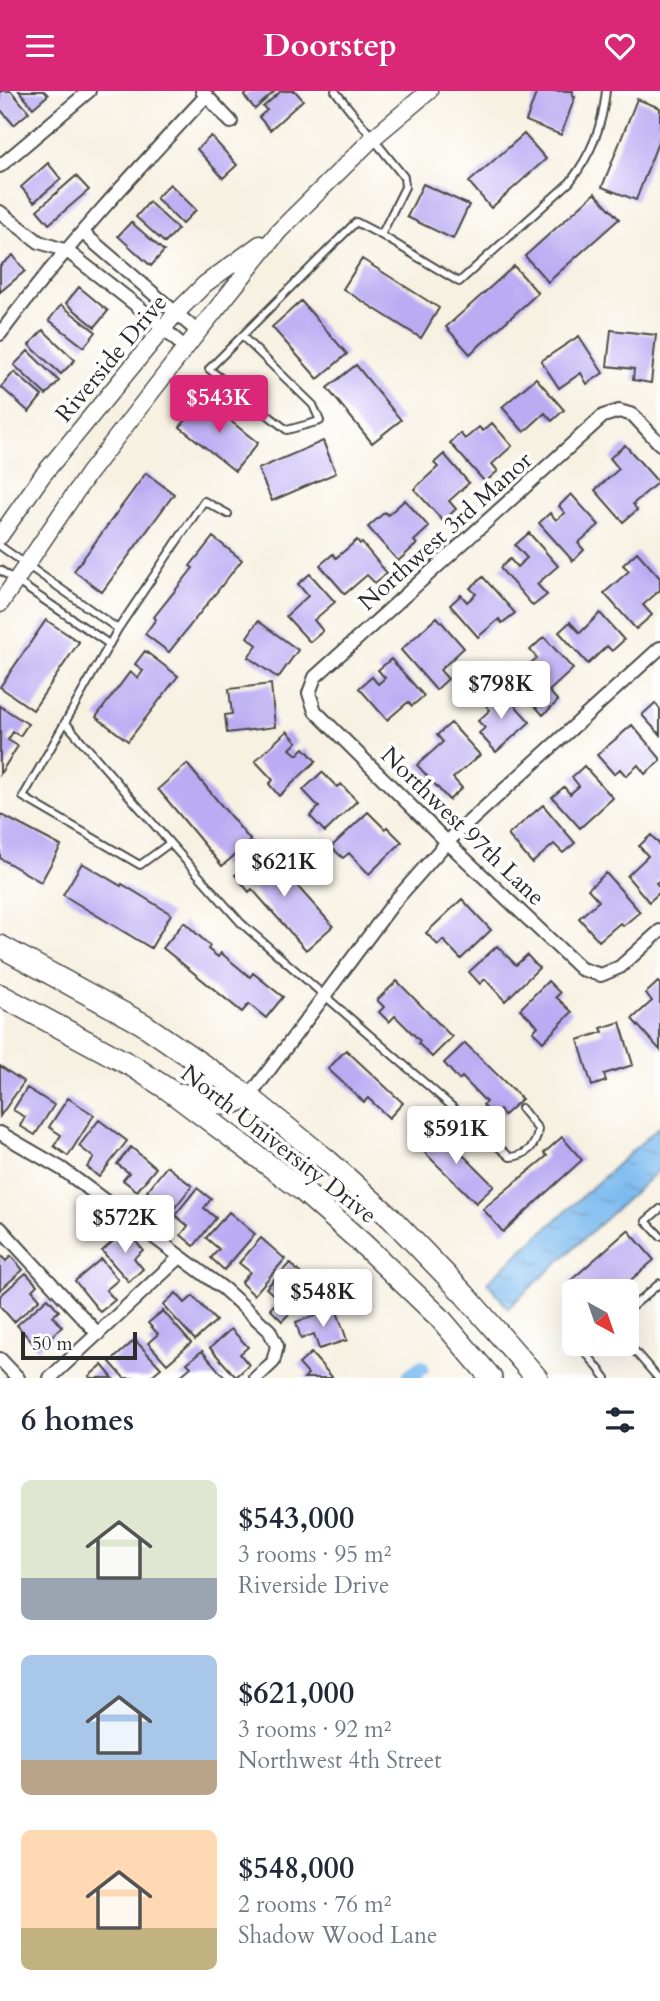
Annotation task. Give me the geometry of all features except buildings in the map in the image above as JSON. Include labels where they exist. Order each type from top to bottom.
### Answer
[{"type":"main road","name":"North University Drive","points":[[0,946],[143,1024],[249,1097],[328,1161],[391,1218],[465,1294],[537,1378]]},
{"type":"main road","name":"North University Drive","points":[[0,995],[134,1067],[169,1090],[302,1190],[439,1317],[492,1378]]},
{"type":"main road","points":[[169,1090],[198,1100],[230,1104],[249,1097]]},
{"type":"street","points":[[0,166],[89,91]]},
{"type":"street","name":"Riverside Drive","points":[[0,604],[89,474],[279,231],[373,138],[429,91]]},
{"type":"street","points":[[0,334],[128,179],[204,94],[231,122]]},
{"type":"street","points":[[0,212],[38,241],[67,251],[185,348]]},
{"type":"street","name":"Riverside Drive","points":[[0,536],[42,477],[176,313],[205,285],[279,231]]},
{"type":"street","points":[[83,233],[198,332]]},
{"type":"street","name":"Northwest 3rd Manor","points":[[309,693],[315,677],[603,416],[619,411],[633,415],[660,444]]},
{"type":"street","points":[[249,1097],[396,901],[447,842],[660,648]]},
{"type":"street","name":"Northwest 97th Lane","points":[[309,693],[315,711],[447,842],[581,969],[601,975],[620,967],[660,931]]},
{"type":"street","points":[[0,1133],[62,1169],[225,1289],[269,1330],[277,1346],[273,1362],[256,1378]]},
{"type":"street","points":[[0,1228],[98,1334]]},
{"type":"street","points":[[50,1378],[180,1257]]},
{"type":"street","points":[[0,1359],[18,1378]]},
{"type":"lane","points":[[335,91],[404,177],[405,187],[381,235]]},
{"type":"lane","points":[[242,337],[313,405],[320,421],[287,430],[209,369],[356,222],[459,282],[570,181],[594,143],[606,91]]},
{"type":"lane","points":[[170,843],[140,865],[23,797],[118,629],[204,501],[228,514]]},
{"type":"lane","points":[[0,546],[118,629]]},
{"type":"lane","points":[[0,570],[109,644]]},
{"type":"lane","points":[[65,722],[241,923],[510,1157],[519,1157],[525,1153],[537,1138],[538,1129],[521,1108]]},
{"type":"lane","points":[[660,1209],[646,1221],[660,1236]]},
{"type":"lane","points":[[639,1301],[660,1283]]},
{"type":"lane","points":[[589,1356],[606,1378]]},
{"type":"lane","points":[[639,1356],[655,1375],[660,1365]]},
{"type":"water","points":[[660,1126],[660,1169],[508,1308],[487,1282]]},
{"type":"waterway","points":[[409,1378],[421,1368]]}]
